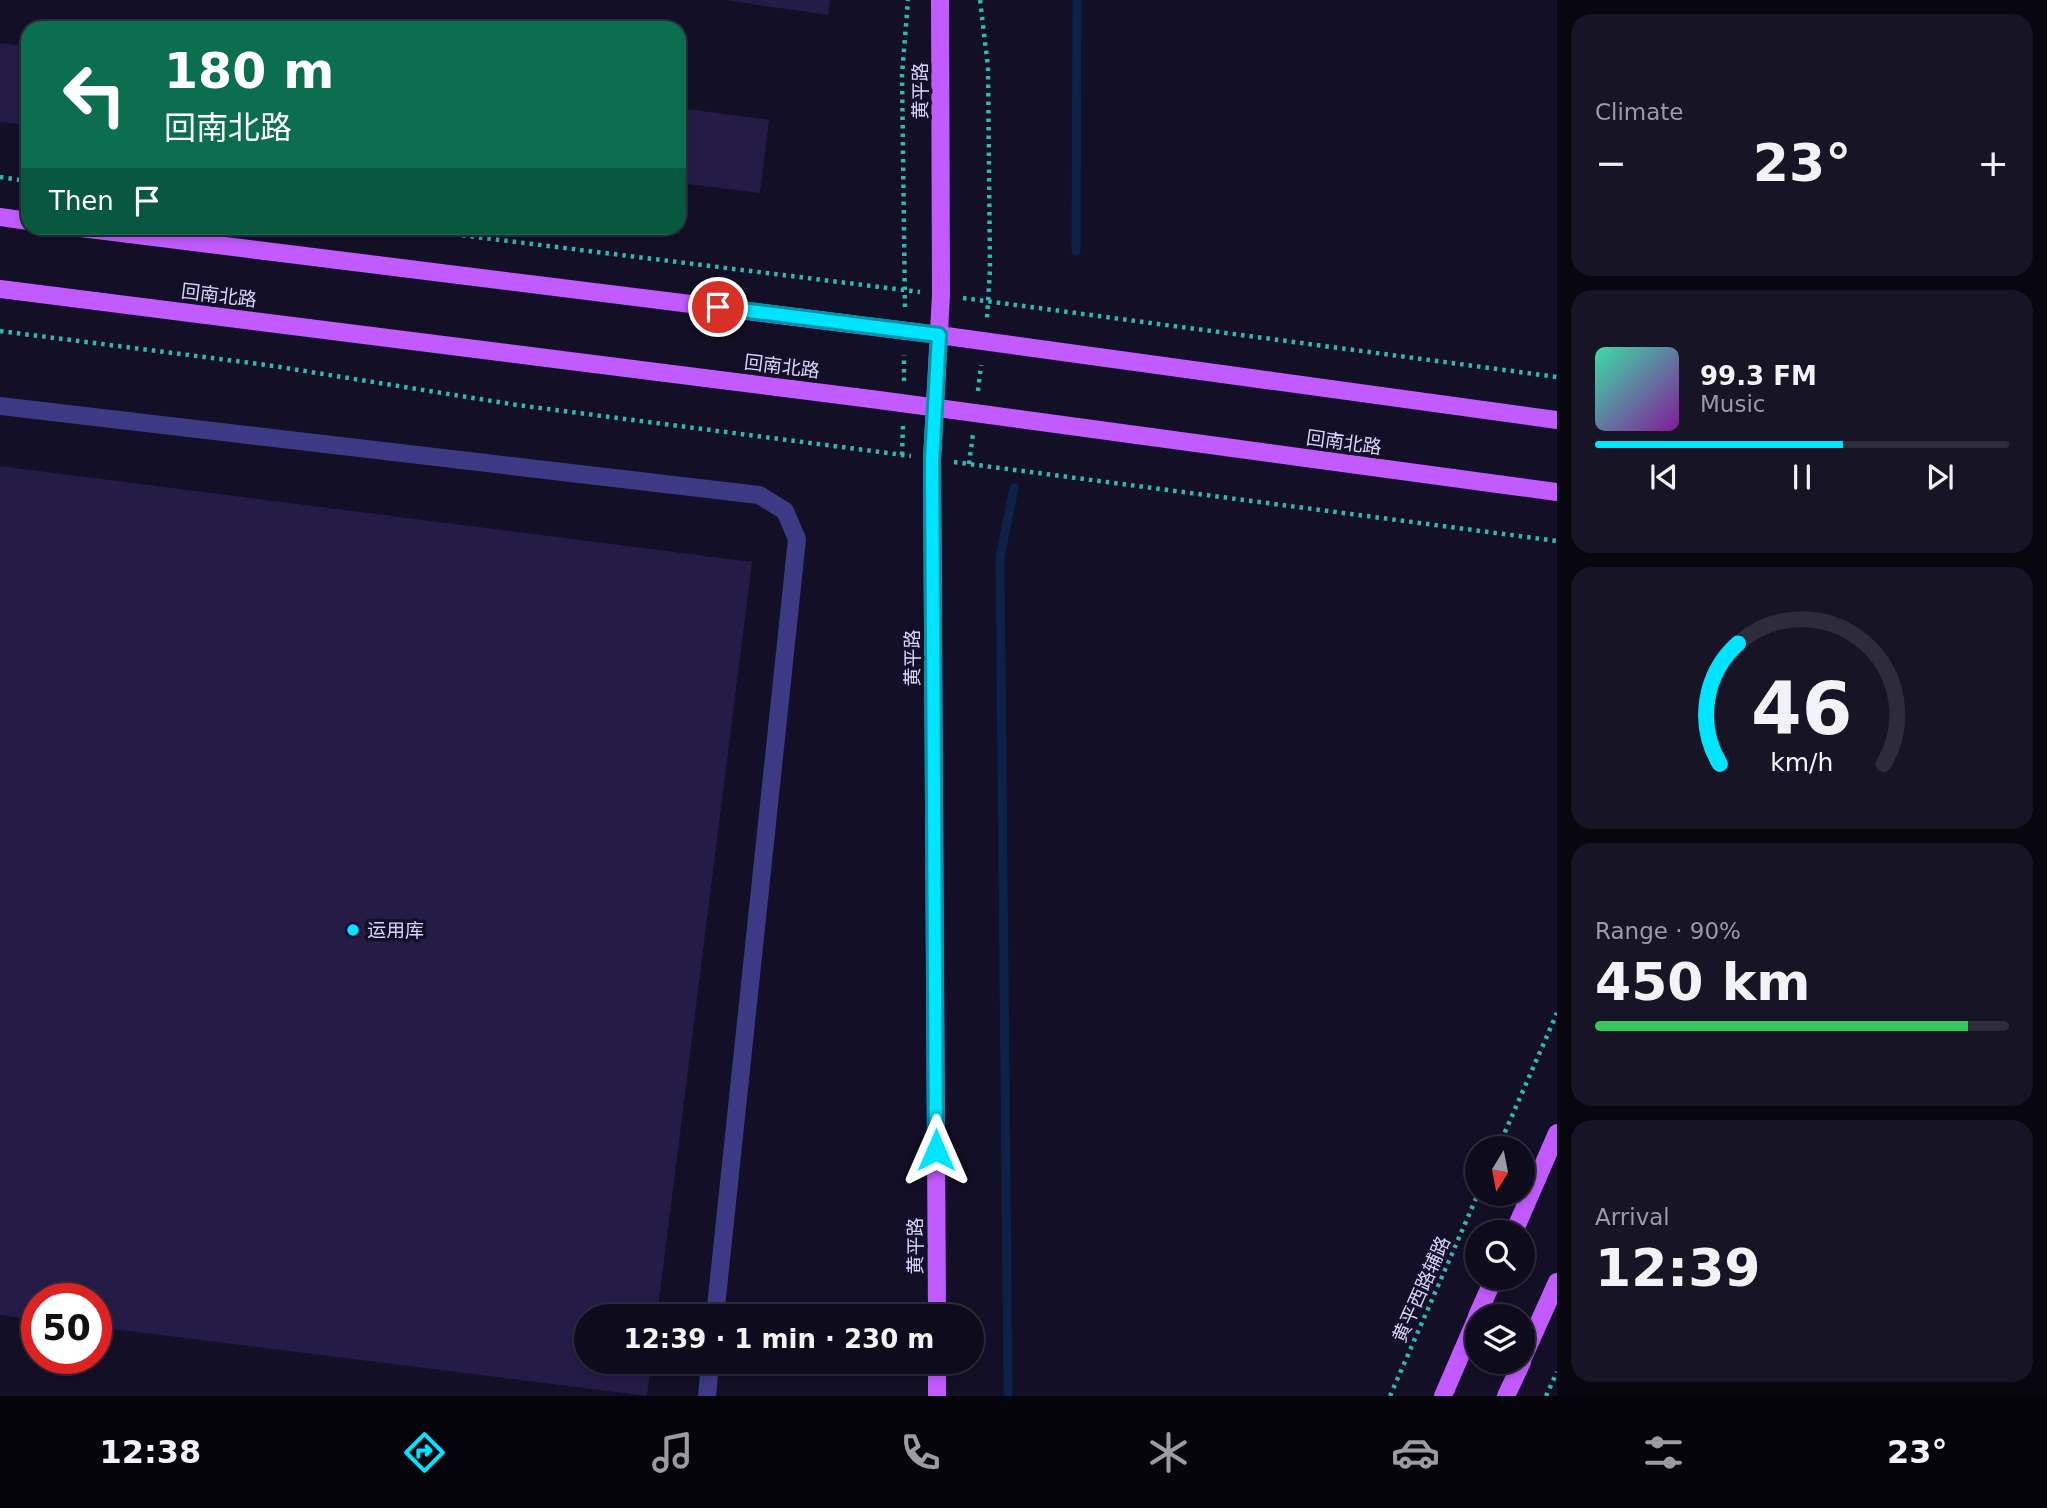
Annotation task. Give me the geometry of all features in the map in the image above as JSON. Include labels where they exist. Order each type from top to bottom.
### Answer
[{"type":"main road","name":"黄平路","points":[[937,1304],[932,486],[941,264],[940,0]]},
{"type":"main road","points":[[0,217],[21,220]]},
{"type":"main road","points":[[137,235],[939,335],[1557,420]]},
{"type":"main road","name":"回南北路","points":[[0,289],[934,407],[1557,492]]},
{"type":"main road","points":[[1519,1220],[1557,1133]]},
{"type":"main road","points":[[1535,1332],[1557,1282]]},
{"type":"main road","points":[[1443,1396],[1465,1345]]},
{"type":"main road","points":[[937,1374],[937,1396]]},
{"type":"main road","points":[[1506,1396],[1516,1374]]},
{"type":"lane","points":[[0,406],[759,495],[785,511],[797,539],[716,1304]]},
{"type":"lane","points":[[707,1396],[709,1374]]},
{"type":"path","points":[[905,241],[902,75],[908,0]]},
{"type":"path","points":[[980,0],[988,66],[990,248]]},
{"type":"path","points":[[0,177],[21,180]]},
{"type":"path","points":[[459,235],[859,285]]},
{"type":"path","points":[[1031,307],[1557,377]]},
{"type":"path","points":[[0,331],[267,365],[517,405],[860,450]]},
{"type":"path","points":[[1007,469],[1557,541]]},
{"type":"path","points":[[1503,1136],[1557,1013]]},
{"type":"path","name":"黄平西路辅路","points":[[1390,1396],[1473,1206]]},
{"type":"path","points":[[1546,1396],[1557,1372]]},
{"type":"building","points":[[725,0],[830,0],[828,15]]},
{"type":"building","points":[[0,43],[21,45],[21,124],[0,122]]},
{"type":"building","points":[[686,109],[769,120],[760,193],[686,184]]},
{"type":"building","name":"运用库","points":[[0,466],[752,562],[659,1304],[574,1304],[574,1374],[650,1374],[647,1396],[112,1329],[112,1283],[21,1283],[21,1318],[0,1315]]},
{"type":"waterway","points":[[1076,251],[1077,0]]},
{"type":"waterway","points":[[1008,1396],[1000,557],[1014,488]]},
{"type":"place","name":"运用库","points":[[353,930]]},
{"type":"route","points":[[718,307],[939,335],[932,460],[936,1150]]}]
